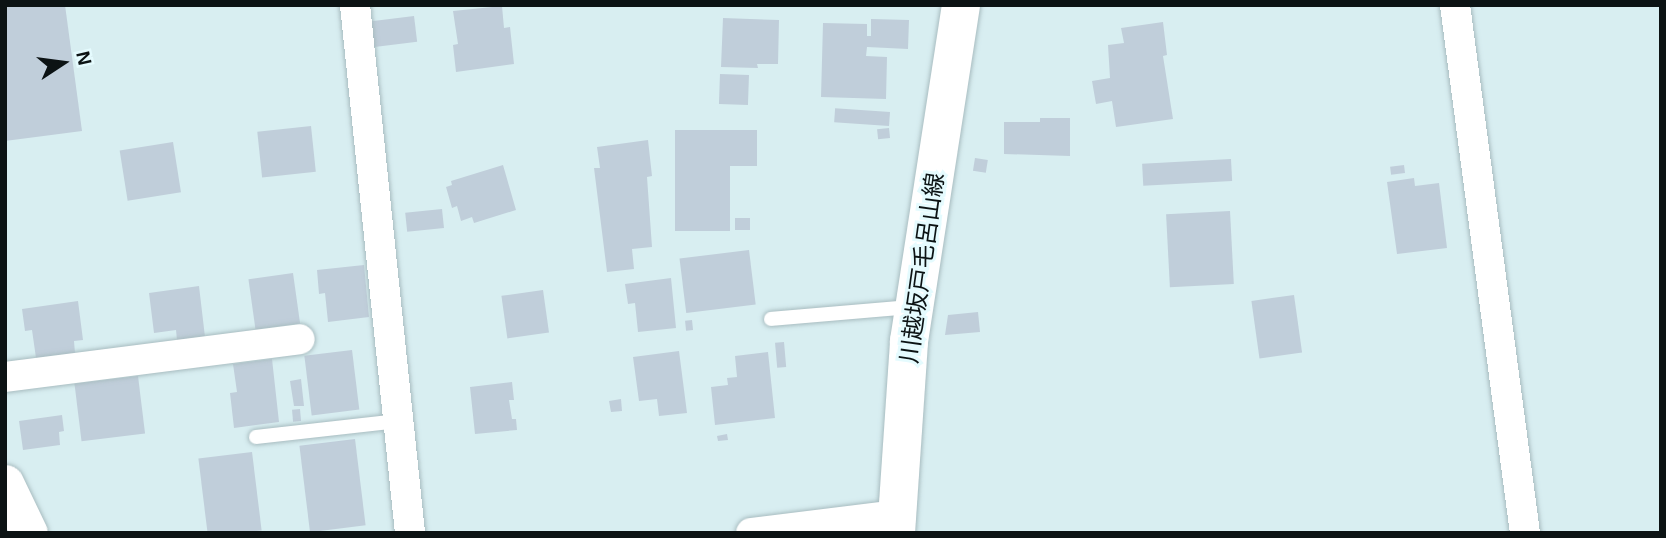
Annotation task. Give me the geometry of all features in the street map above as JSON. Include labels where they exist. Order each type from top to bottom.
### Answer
[{"type":"main road","name":"川越坂戸毛呂山線","points":[[897,524],[914,307],[961,5]]},
{"type":"street","points":[[355,5],[410,533]]},
{"type":"street","points":[[1455,5],[1525,533]]},
{"type":"street","points":[[5,377],[300,339]]},
{"type":"street","points":[[5,483],[29,533]]},
{"type":"street","points":[[751,533],[897,524]]},
{"type":"lane","points":[[771,319],[914,307]]},
{"type":"lane","points":[[256,437],[398,421]]},
{"type":"building","points":[[5,5],[65,5],[82,131],[5,141]]},
{"type":"building","points":[[502,6],[504,28],[510,27],[514,64],[456,72],[453,45],[458,44],[453,11]]},
{"type":"building","points":[[414,16],[417,42],[371,48],[367,22]]},
{"type":"building","points":[[723,18],[779,20],[778,64],[757,64],[758,68],[721,67]]},
{"type":"building","points":[[871,19],[909,20],[908,49],[867,47],[866,56],[887,57],[886,99],[821,97],[823,23],[867,24],[867,36],[871,36]]},
{"type":"building","points":[[1163,22],[1167,55],[1163,56],[1173,119],[1116,127],[1112,101],[1096,104],[1092,81],[1110,78],[1108,45],[1124,43],[1121,28]]},
{"type":"building","points":[[720,74],[749,75],[748,105],[719,104]]},
{"type":"building","points":[[835,108],[890,112],[889,126],[834,122]]},
{"type":"building","points":[[1040,118],[1070,118],[1070,156],[1004,154],[1004,122],[1040,122]]},
{"type":"building","points":[[311,126],[316,172],[262,177],[257,132]]},
{"type":"building","points":[[889,128],[890,138],[878,139],[877,129]]},
{"type":"building","points":[[675,130],[757,130],[757,166],[730,166],[730,231],[675,231]]},
{"type":"building","points":[[648,140],[652,176],[647,177],[652,247],[632,249],[634,269],[607,272],[594,168],[600,168],[597,147]]},
{"type":"building","points":[[173,142],[181,192],[128,201],[120,150]]},
{"type":"building","points":[[975,158],[988,160],[986,173],[973,171]]},
{"type":"building","points":[[1231,159],[1232,181],[1143,186],[1142,164]]},
{"type":"building","points":[[503,165],[516,210],[474,223],[472,217],[461,221],[457,206],[452,208],[446,187],[452,185],[451,181]]},
{"type":"building","points":[[1404,165],[1405,173],[1391,175],[1390,167]]},
{"type":"building","points":[[1414,178],[1415,186],[1439,183],[1447,248],[1397,254],[1387,182]]},
{"type":"building","points":[[442,209],[444,228],[407,232],[405,213]]},
{"type":"building","points":[[1230,211],[1234,284],[1170,287],[1166,214]]},
{"type":"building","points":[[735,218],[750,218],[750,230],[735,230]]},
{"type":"building","points":[[749,250],[756,305],[686,313],[680,259]]},
{"type":"building","points":[[364,265],[369,317],[328,322],[325,293],[319,294],[317,270]]},
{"type":"building","points":[[293,273],[300,324],[256,330],[248,279]]},
{"type":"building","points":[[671,278],[676,328],[638,332],[635,303],[628,304],[625,284]]},
{"type":"building","points":[[199,286],[205,337],[177,340],[176,330],[154,333],[149,293]]},
{"type":"building","points":[[543,290],[549,333],[507,338],[501,296]]},
{"type":"building","points":[[1294,295],[1302,352],[1259,358],[1251,301]]},
{"type":"building","points":[[78,301],[83,340],[74,341],[75,353],[36,358],[32,330],[25,331],[22,309]]},
{"type":"building","points":[[978,312],[980,332],[945,335],[948,315]]},
{"type":"building","points":[[692,320],[693,330],[686,331],[685,321]]},
{"type":"building","points":[[784,342],[786,367],[777,368],[775,343]]},
{"type":"building","points":[[352,350],[359,410],[312,415],[304,356]]},
{"type":"building","points":[[679,351],[687,413],[659,416],[657,399],[639,401],[633,357]]},
{"type":"building","points":[[768,352],[775,418],[715,425],[711,387],[728,385],[727,378],[737,377],[735,356]]},
{"type":"building","points":[[272,359],[279,422],[234,428],[230,393],[237,392],[233,364]]},
{"type":"building","points":[[138,376],[145,434],[82,441],[74,384]]},
{"type":"building","points":[[301,379],[304,406],[294,406],[290,381]]},
{"type":"building","points":[[512,382],[514,400],[509,400],[517,430],[475,434],[470,387]]},
{"type":"building","points":[[621,399],[622,411],[611,412],[609,401]]},
{"type":"building","points":[[300,409],[301,421],[293,422],[292,410]]},
{"type":"building","points":[[62,415],[64,431],[59,432],[60,445],[23,450],[19,421]]},
{"type":"building","points":[[727,434],[728,440],[718,441],[717,436]]},
{"type":"building","points":[[355,439],[366,525],[310,532],[299,446]]},
{"type":"building","points":[[252,452],[262,530],[208,533],[198,459]]}]
